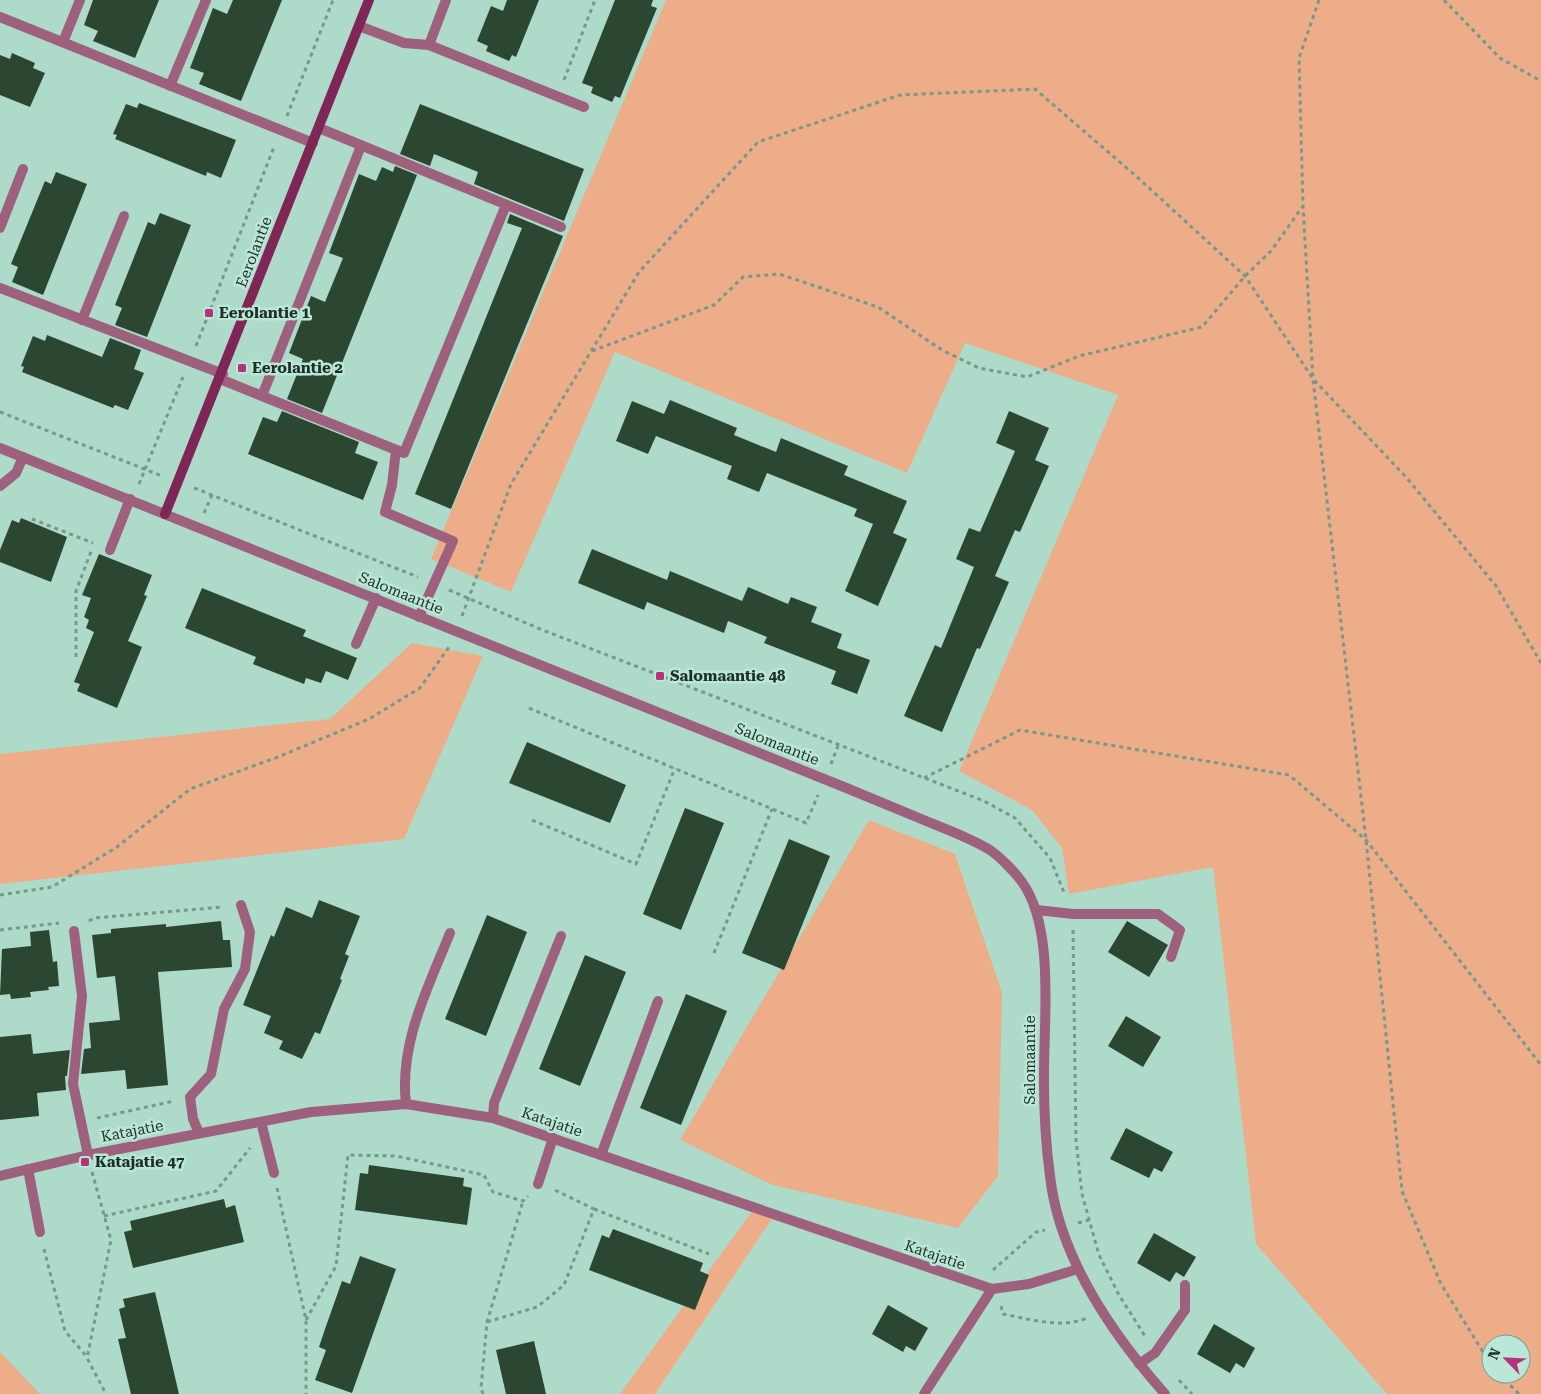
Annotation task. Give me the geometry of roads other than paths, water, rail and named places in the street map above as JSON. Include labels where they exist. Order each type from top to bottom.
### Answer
[{"type":"street","points":[[63,42],[80,0]]},
{"type":"street","points":[[170,86],[206,0]]},
{"type":"street","name":"Eerolantie","points":[[165,514],[222,376],[369,0]]},
{"type":"street","points":[[429,45],[446,0]]},
{"type":"street","points":[[0,17],[313,143]]},
{"type":"street","points":[[359,26],[404,43],[429,45],[584,107]]},
{"type":"street","points":[[319,128],[561,227]]},
{"type":"street","points":[[262,396],[361,146]]},
{"type":"street","points":[[0,228],[23,169]]},
{"type":"street","points":[[0,288],[189,362],[262,396],[404,453],[506,205]]},
{"type":"street","points":[[82,320],[124,216]]},
{"type":"street","name":"Salomaantie","points":[[0,448],[825,779],[950,831],[991,851],[1022,882],[1037,910],[1045,974],[1044,1084],[1050,1178],[1061,1227],[1078,1269],[1104,1311],[1138,1364],[1165,1394]]},
{"type":"street","points":[[396,450],[392,485],[385,512],[453,541],[420,617]]},
{"type":"street","points":[[0,486],[16,473],[23,457]]},
{"type":"street","points":[[110,550],[130,500]]},
{"type":"street","points":[[356,644],[376,598]]},
{"type":"street","points":[[199,1133],[193,1119],[190,1097],[211,1074],[224,1009],[245,969],[250,932],[241,905]]},
{"type":"street","points":[[1037,910],[1073,914],[1158,914],[1180,930],[1171,957]]},
{"type":"street","points":[[74,931],[82,996],[73,1084],[88,1154]]},
{"type":"street","points":[[406,1104],[405,1089],[412,1028],[450,933]]},
{"type":"street","points":[[493,1118],[494,1103],[562,936]]},
{"type":"street","points":[[601,1155],[658,1001]]},
{"type":"street","name":"Katajatie","points":[[0,1176],[88,1154],[312,1112],[406,1104],[493,1118],[950,1276],[995,1289],[1030,1284],[1078,1269]]},
{"type":"street","points":[[261,1122],[274,1172]]},
{"type":"street","points":[[538,1184],[553,1138]]},
{"type":"street","points":[[28,1169],[40,1232]]},
{"type":"street","points":[[1138,1364],[1155,1353],[1185,1310],[1185,1285]]},
{"type":"street","points":[[924,1394],[995,1289]]},
{"type":"place","name":"Eerolantie 1","points":[[209,313]]},
{"type":"place","name":"Eerolantie 2","points":[[242,368]]},
{"type":"place","name":"Salomaantie 48","points":[[660,676]]},
{"type":"place","name":"Katajatie 47","points":[[85,1162]]}]
